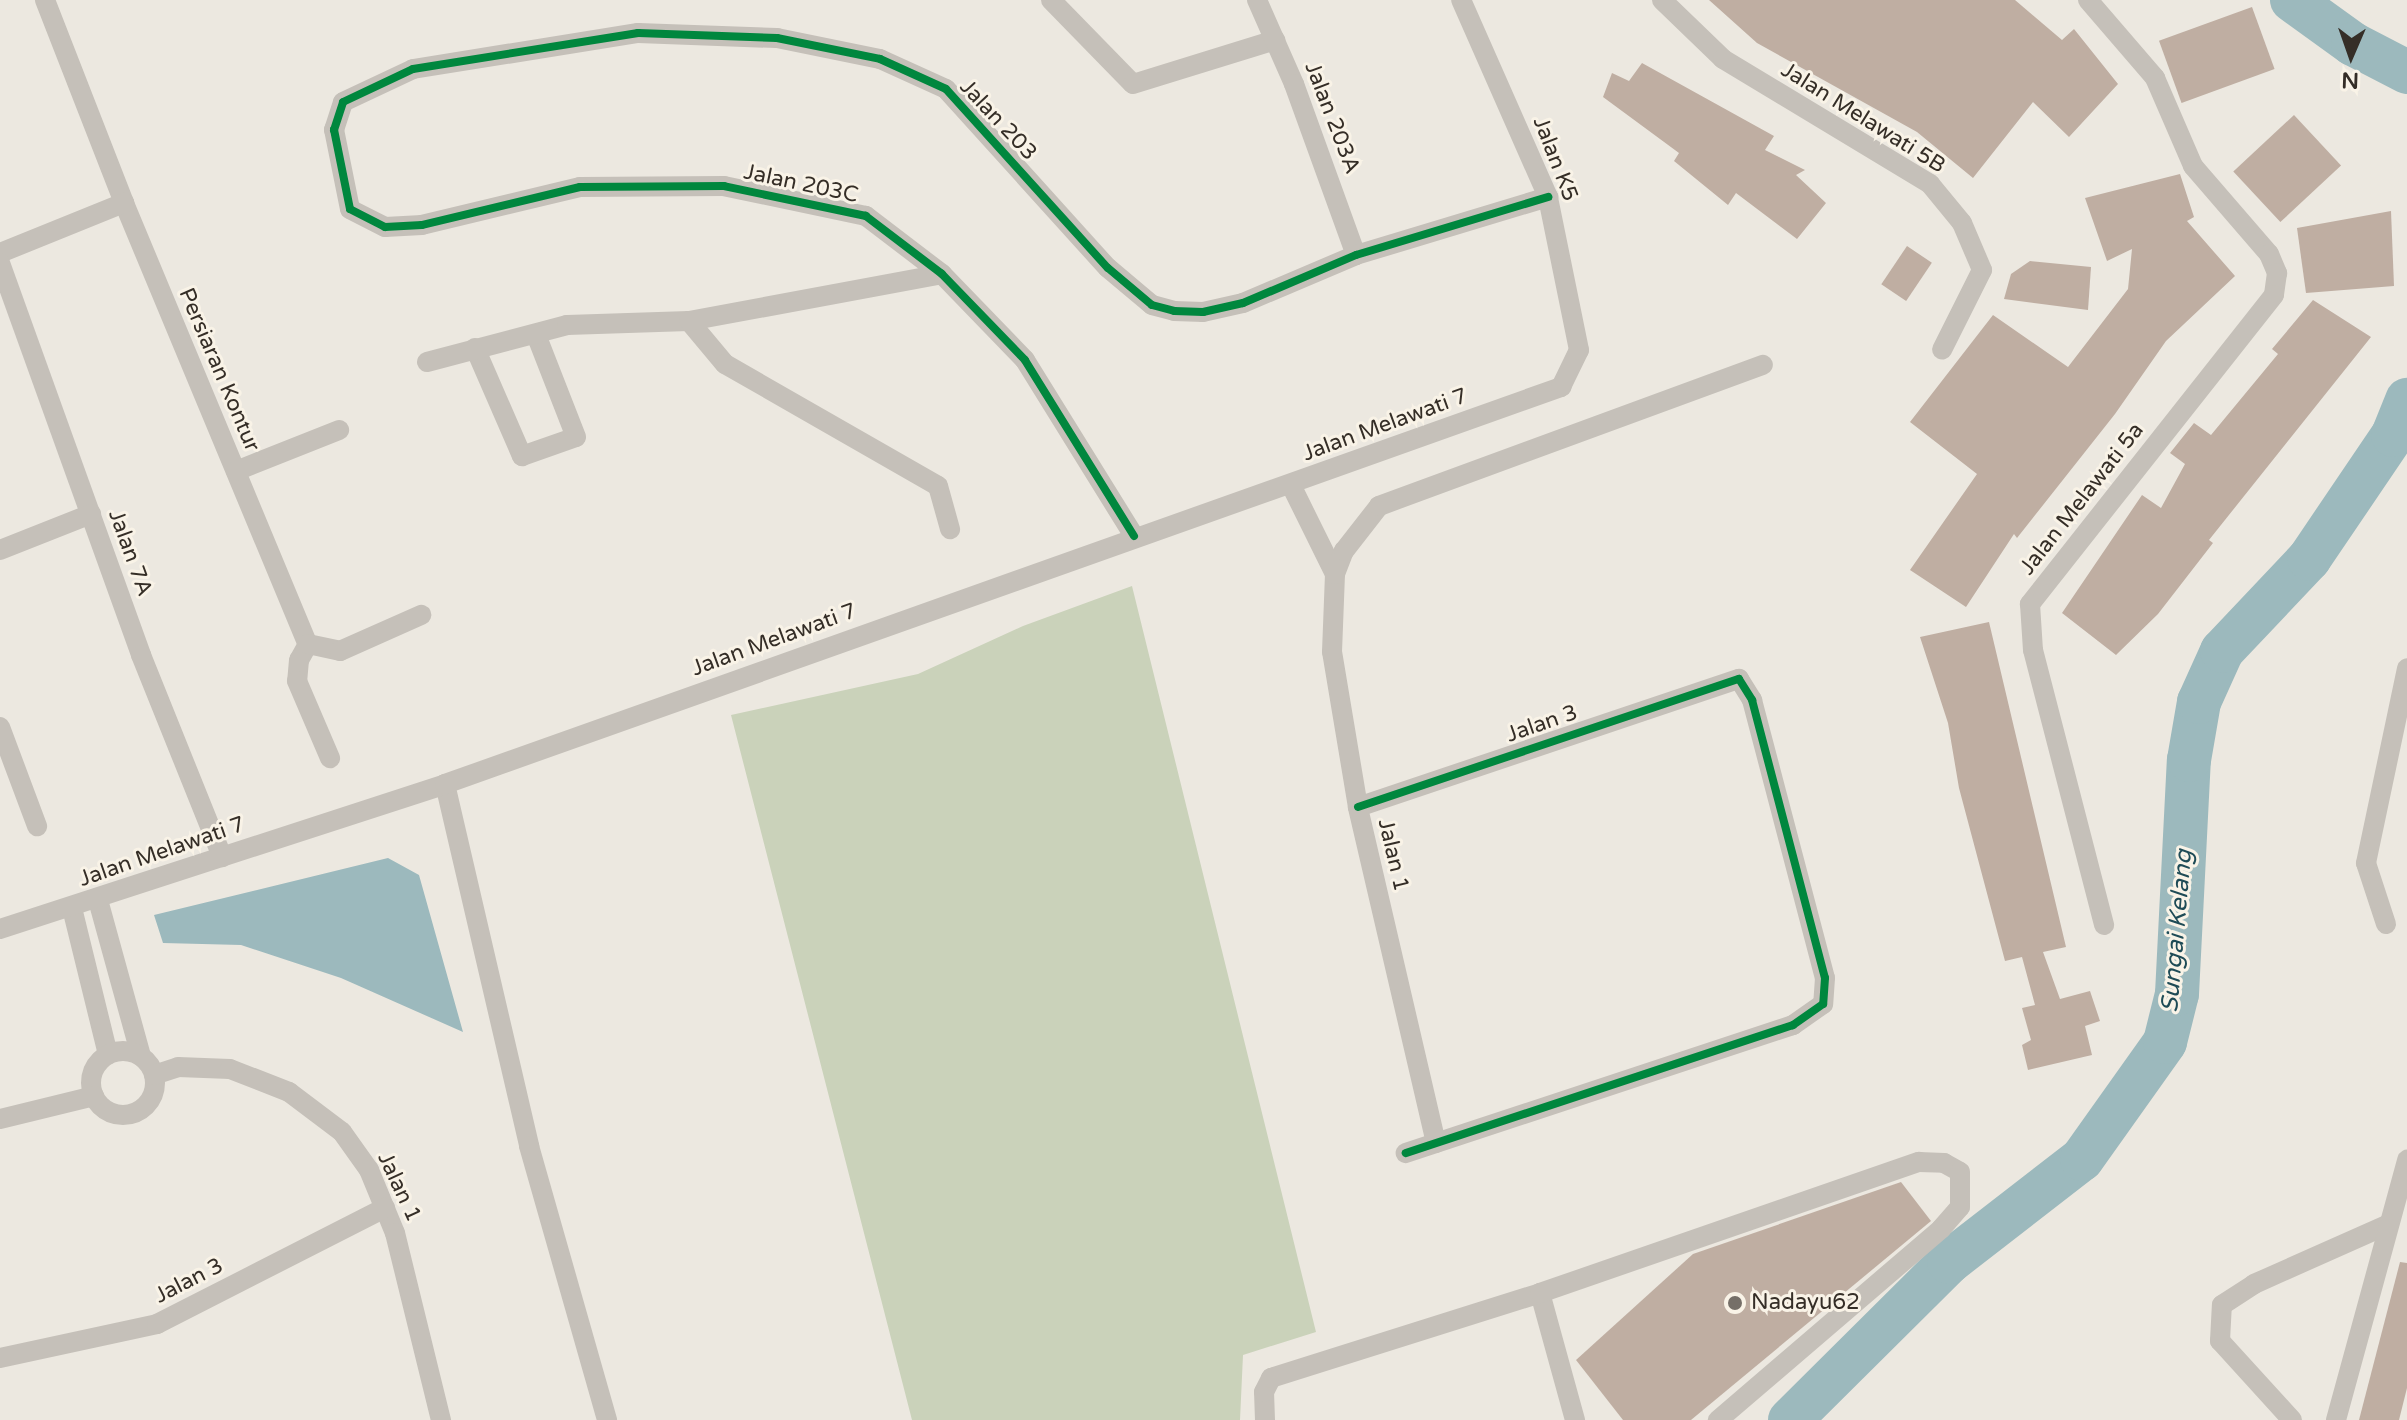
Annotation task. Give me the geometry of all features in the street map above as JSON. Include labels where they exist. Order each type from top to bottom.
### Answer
[{"type":"street","name":"Persiaran Kontur","points":[[45,0],[124,203],[308,644]]},
{"type":"street","points":[[1051,0],[1133,84],[1275,40]]},
{"type":"street","name":"Jalan 203A","points":[[1257,0],[1356,255]]},
{"type":"street","name":"Jalan K5","points":[[1461,0],[1548,197],[1579,350],[1561,387]]},
{"type":"street","name":"Jalan Melawati 5B","points":[[1662,0],[1723,59],[1930,184],[1962,223],[1982,270],[1942,350]]},
{"type":"street","name":"Jalan Melawati 5a","points":[[2088,0],[2155,78],[2193,166],[2269,254],[2277,273],[2274,295],[2030,604],[2033,650],[2104,925]]},
{"type":"street","name":"Jalan 203","points":[[340,174],[334,130],[343,102],[413,69],[638,33],[777,38],[880,59],[946,89],[1108,268],[1152,305],[1203,312],[1243,303],[1356,255],[1548,197]]},
{"type":"street","name":"Jalan 203C","points":[[340,174],[350,209],[385,227],[422,225],[580,187],[724,186],[866,216],[942,274],[1025,360],[1134,536]]},
{"type":"street","points":[[0,253],[124,203]]},
{"type":"street","name":"Jalan 7A","points":[[0,263],[91,514],[222,857]]},
{"type":"street","points":[[427,362],[475,348],[537,337],[567,325],[612,321],[689,321],[942,274]]},
{"type":"street","points":[[689,321],[725,364],[938,486],[950,529]]},
{"type":"street","points":[[475,348],[522,456],[576,437],[537,337]]},
{"type":"street","points":[[1335,574],[1355,532],[1379,506],[1763,365]]},
{"type":"street","name":"Jalan Melawati 7","points":[[0,929],[98,900],[445,784],[1134,536],[1291,485],[1561,387]]},
{"type":"street","points":[[236,471],[339,430]]},
{"type":"street","points":[[1291,485],[1335,574]]},
{"type":"street","points":[[0,550],[91,514]]},
{"type":"street","name":"Jalan 1","points":[[1335,574],[1332,652],[1358,807],[1436,1143]]},
{"type":"street","points":[[330,758],[297,681],[299,660],[308,644],[340,651],[421,615]]},
{"type":"street","points":[[2386,924],[2366,863],[2407,668]]},
{"type":"street","name":"Jalan 3","points":[[1358,807],[1739,679],[1752,700],[1825,978],[1823,1004],[1793,1025],[1436,1143]]},
{"type":"street","points":[[0,727],[37,826]]},
{"type":"street","points":[[445,784],[529,1146],[607,1420]]},
{"type":"street","points":[[98,900],[141,1056],[154,1075],[154,1093],[134,1113],[107,1110],[94,1096],[95,1069],[108,1055],[119,1051],[141,1056]]},
{"type":"street","points":[[72,908],[108,1055]]},
{"type":"street","name":"Jalan 1","points":[[154,1075],[178,1067],[230,1069],[289,1092],[342,1132],[369,1170],[385,1208],[411,1288],[441,1420]]},
{"type":"street","points":[[0,1119],[94,1096]]},
{"type":"street","points":[[1406,1153],[1436,1143]]},
{"type":"street","points":[[2336,1420],[2407,1160]]},
{"type":"street","points":[[1265,1420],[1264,1392],[1271,1378],[1540,1293],[1919,1162],[1944,1163],[1960,1172],[1960,1207],[1941,1229],[1718,1420]]},
{"type":"street","name":"Jalan 3","points":[[0,1358],[157,1324],[385,1208]]},
{"type":"street","points":[[2292,1420],[2220,1341],[2222,1305],[2254,1284],[2389,1224]]},
{"type":"street","points":[[1540,1293],[1575,1420]]},
{"type":"green space","points":[[1132,586],[1316,1332],[1243,1355],[1240,1420],[912,1420],[731,715],[918,674],[1023,626]]},
{"type":"water","points":[[388,858],[419,875],[463,1032],[341,978],[241,945],[163,943],[154,915]]},
{"type":"building","points":[[1709,0],[2015,0],[2062,40],[2074,29],[2118,84],[2069,137],[2033,102],[1973,178],[1917,132],[1757,43]]},
{"type":"building","points":[[2252,7],[2275,69],[2182,103],[2159,41]]},
{"type":"building","points":[[1642,63],[1774,136],[1765,150],[1805,170],[1796,175],[1826,203],[1797,239],[1736,193],[1728,205],[1674,161],[1679,153],[1603,97],[1612,73],[1629,81]]},
{"type":"building","points":[[2294,115],[2341,165],[2280,222],[2233,172]]},
{"type":"building","points":[[2180,174],[2194,217],[2187,221],[2235,276],[2166,341],[2115,414],[2017,538],[2014,534],[1966,607],[1910,570],[1977,474],[1910,422],[1993,315],[2068,367],[2128,289],[2132,249],[2107,261],[2085,198]]},
{"type":"building","points":[[2391,211],[2394,286],[2306,293],[2297,228]]},
{"type":"building","points":[[1907,246],[1932,263],[1906,301],[1881,284]]},
{"type":"building","points":[[2030,261],[2091,267],[2088,310],[2004,299],[2011,274]]},
{"type":"building","points":[[2313,300],[2371,337],[2209,540],[2213,543],[2158,614],[2116,655],[2062,613],[2142,495],[2161,508],[2185,464],[2170,453],[2194,423],[2211,435],[2278,354],[2272,349]]},
{"type":"building","points":[[1989,622],[2066,947],[2043,952],[2060,999],[2090,991],[2100,1021],[2085,1026],[2092,1055],[2028,1070],[2022,1045],[2031,1040],[2022,1008],[2035,1005],[2022,957],[2005,961],[1959,788],[1948,723],[1920,637]]},
{"type":"building","name":"Nadayu62","points":[[1901,1182],[1931,1221],[1691,1420],[1623,1420],[1576,1360],[1693,1254]]},
{"type":"building","points":[[2400,1262],[2407,1263],[2407,1388],[2399,1420],[2359,1420]]},
{"type":"waterway","name":"Sungai Kelang","points":[[2292,0],[2353,44],[2407,72]]},
{"type":"waterway","name":"Sungai Kelang","points":[[1790,1420],[1949,1262],[2082,1159],[2165,1042],[2177,994],[2189,760],[2199,702],[2222,651],[2309,559],[2393,435],[2407,400]]},
{"type":"cycle path","points":[[1134,536],[1025,360],[942,274],[866,216],[724,186],[580,187],[422,225],[385,227],[350,209],[334,130],[343,102],[413,69],[638,33],[777,38],[880,59],[946,89],[1108,268],[1152,305],[1174,311],[1203,312],[1243,303],[1356,255],[1548,197]]},
{"type":"cycle path","points":[[1358,807],[1739,679],[1752,700],[1825,978],[1823,1004],[1793,1025],[1406,1153]]},
{"type":"place","name":"Nadayu62","points":[[1735,1303]]}]
